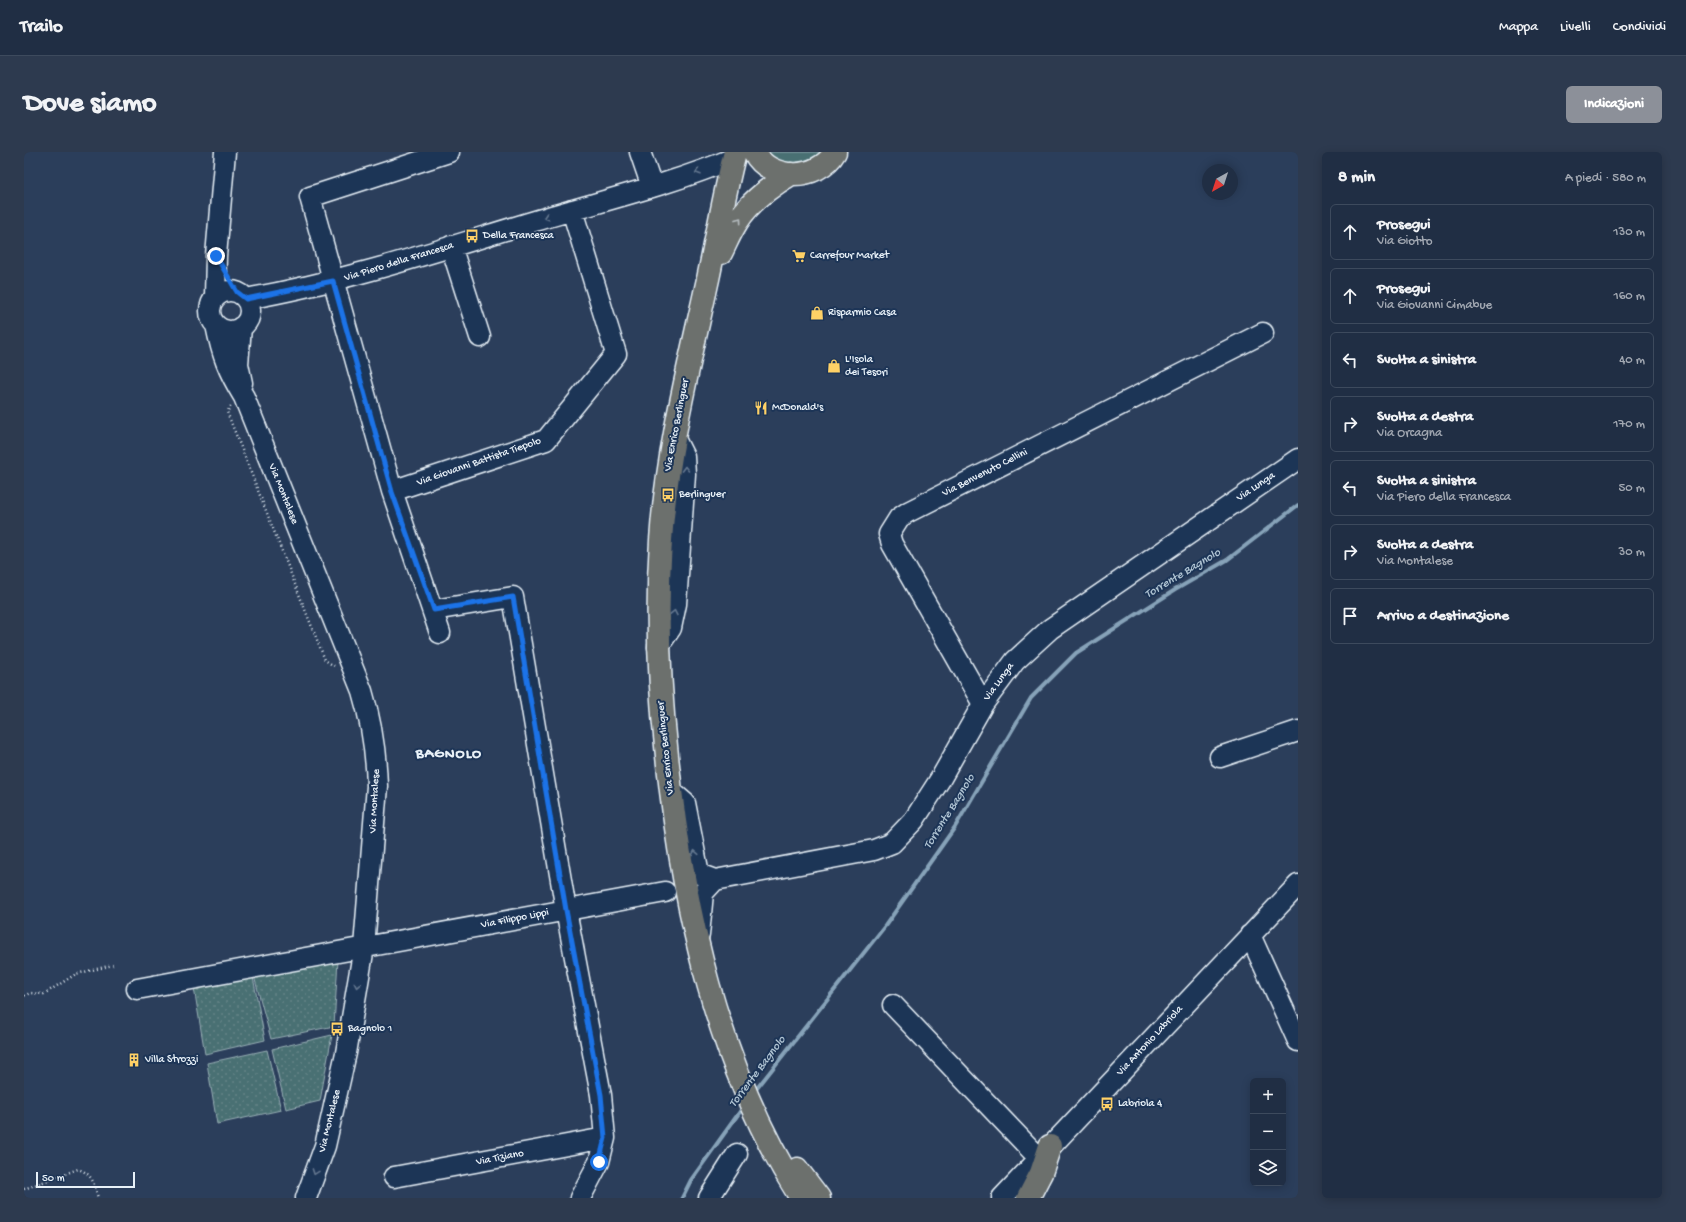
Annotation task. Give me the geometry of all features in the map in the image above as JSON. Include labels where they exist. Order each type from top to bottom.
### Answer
[{"type":"main road","points":[[708,279],[741,154],[778,172],[792,174],[806,173],[819,168],[826,163],[835,152]]},
{"type":"main road","points":[[708,279],[737,221],[756,200],[775,184],[792,174]]},
{"type":"main road","name":"Via Enrico Berlinguer","points":[[708,279],[674,437],[661,539],[658,600],[658,647],[661,700],[671,791],[682,865],[698,946],[712,999],[739,1075],[761,1124],[800,1198]]},
{"type":"main road","points":[[761,1124],[776,1175],[785,1198]]},
{"type":"main road","points":[[773,1148],[794,1165],[819,1198]]},
{"type":"main road","points":[[1028,1198],[1041,1173],[1045,1152]]},
{"type":"street","name":"Via Montalese","points":[[225,152],[216,256],[215,297],[210,308],[212,320],[216,325],[221,351],[229,372],[244,397],[351,663],[372,726],[377,786],[364,947],[346,1053],[327,1138],[306,1198]]},
{"type":"street","points":[[440,633],[434,610],[392,492],[310,197],[449,152]]},
{"type":"street","points":[[640,152],[652,187]]},
{"type":"street","name":"Via Piero della Francesca","points":[[241,296],[333,281],[652,187],[710,168],[741,154]]},
{"type":"street","name":"Via Giovanni Battista Tiepolo","points":[[392,492],[546,440],[616,354],[572,210]]},
{"type":"street","points":[[451,246],[480,336]]},
{"type":"street","name":"Via Montalese","points":[[216,256],[248,305],[248,317],[241,327],[238,364],[244,397]]},
{"type":"street","points":[[215,297],[225,291],[241,296]]},
{"type":"street","points":[[216,325],[228,330],[241,327]]},
{"type":"street","name":"Via Benvenuto Cellini","points":[[983,704],[892,544],[889,534],[899,518],[908,512],[1263,333]]},
{"type":"street","name":"Via Lunga","points":[[715,880],[874,850],[892,843],[914,820],[941,778],[983,704],[1015,661],[1050,629],[1298,459]]},
{"type":"street","points":[[434,610],[513,597],[566,910],[601,1095],[605,1138],[599,1162],[580,1198]]},
{"type":"street","points":[[1220,757],[1298,731]]},
{"type":"street","points":[[671,791],[684,803],[699,874],[715,880],[703,893],[698,946]]},
{"type":"street","name":"Via Antonio Labriola","points":[[1002,1198],[1298,885]]},
{"type":"street","name":"Via Filippo Lippi","points":[[137,989],[666,892]]},
{"type":"street","points":[[1250,935],[1298,1041]]},
{"type":"street","points":[[893,1005],[1045,1152]]},
{"type":"street","name":"Via Tiziano","points":[[394,1177],[605,1138]]},
{"type":"street","points":[[710,1198],[737,1154]]},
{"type":"path","points":[[24,996],[30,993],[44,994],[76,974],[113,965]]},
{"type":"path","points":[[24,1189],[78,1169],[86,1172],[93,1179],[98,1198]]},
{"type":"green space","points":[[760,152],[829,152],[792,169]]},
{"type":"green space","points":[[338,960],[334,1026],[271,1039],[254,976]]},
{"type":"green space","points":[[253,977],[265,1040],[205,1054],[194,988]]},
{"type":"green space","points":[[332,1035],[320,1101],[286,1109],[272,1049]]},
{"type":"green space","points":[[267,1050],[281,1110],[217,1124],[207,1063]]},
{"type":"waterway","name":"Torrente Bagnolo","points":[[754,1092],[885,926],[955,827],[1031,698],[1076,653],[1175,590],[1227,560],[1298,505]]},
{"type":"waterway","name":"Torrente Bagnolo","points":[[682,1198],[691,1180],[744,1106]]},
{"type":"place","name":"Della Francesca","points":[[472,236]]},
{"type":"place","name":"Carrefour Market","points":[[799,256]]},
{"type":"place","name":"Risparmio Casa","points":[[817,313]]},
{"type":"place","name":"L'Isola dei Tesori","points":[[834,366]]},
{"type":"place","name":"McDonald's","points":[[761,408]]},
{"type":"place","name":"Berlinguer","points":[[668,495]]},
{"type":"place","name":"Bagnolo 1","points":[[337,1029]]},
{"type":"place","name":"Villa Strozzi","points":[[134,1060]]},
{"type":"place","name":"Labriola 4","points":[[1107,1104]]},
{"type":"district","name":"BAGNOLO","points":[[449,754]]},
{"type":"route","points":[[216,256],[237,292],[246,299],[278,294],[333,281],[392,492],[434,610],[513,597],[566,910],[601,1095],[605,1138],[599,1162]]}]
